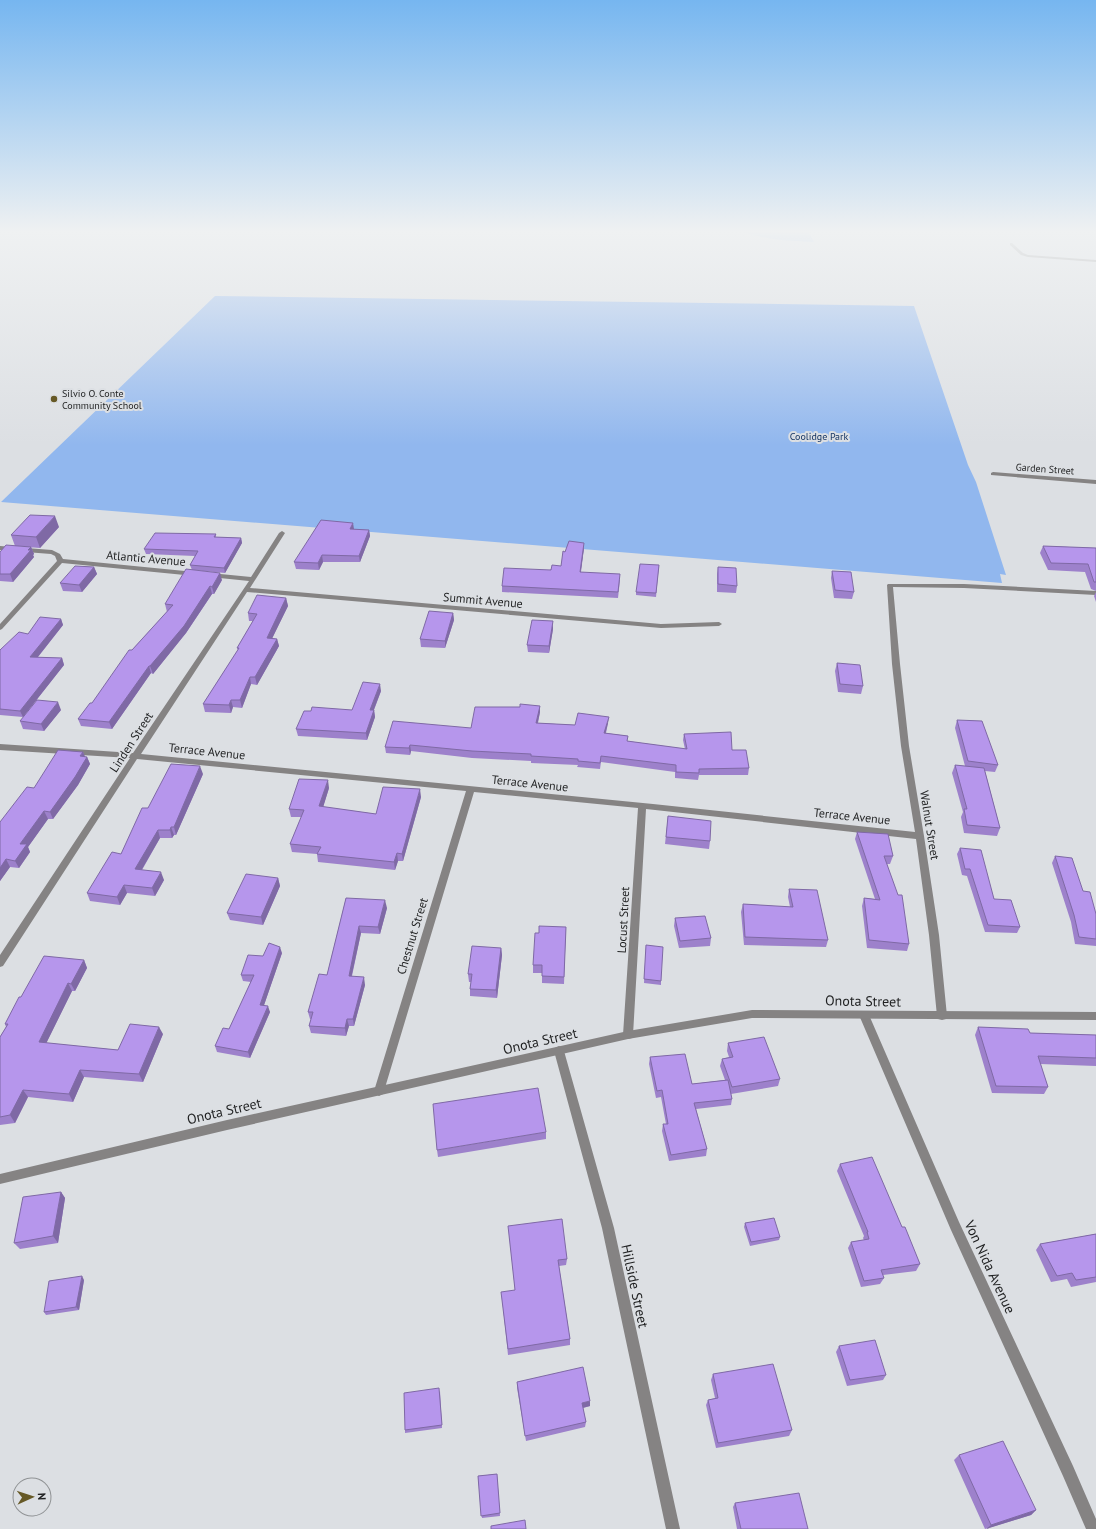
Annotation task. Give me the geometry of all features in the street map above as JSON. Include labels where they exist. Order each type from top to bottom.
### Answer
[{"type":"street","name":"Garden Street","points":[[993,474],[1096,482]]},
{"type":"street","name":"Linden Street","points":[[0,963],[282,533]]},
{"type":"street","points":[[0,548],[52,552],[58,555],[60,561],[0,628]]},
{"type":"street","name":"Atlantic Avenue","points":[[60,561],[253,579]]},
{"type":"street","name":"Walnut Street","points":[[942,1016],[934,935],[905,746],[890,585],[1096,593]]},
{"type":"street","name":"Summit Avenue","points":[[245,590],[661,626],[719,624]]},
{"type":"street","name":"Terrace Avenue","points":[[0,747],[136,756],[642,806],[920,836]]},
{"type":"street","name":"Chestnut Street","points":[[379,1091],[471,789]]},
{"type":"street","name":"Locust Street","points":[[628,1035],[642,806]]},
{"type":"street","name":"Onota Street","points":[[0,1179],[227,1124],[628,1035],[752,1014],[1096,1016]]},
{"type":"street","name":"Von Nida Avenue","points":[[864,1015],[955,1226],[1068,1470],[1093,1529]]},
{"type":"street","name":"Hillside Street","points":[[559,1051],[608,1228],[673,1529]]},
{"type":"green space","name":"Coolidge Park","points":[[208,302],[659,302],[914,306],[968,465],[976,482],[1006,575],[1000,574],[1002,583],[1,502]]},
{"type":"building","points":[[30,515],[55,516],[36,537],[11,535]]},
{"type":"building","points":[[321,520],[353,523],[350,529],[369,530],[359,556],[322,555],[318,563],[294,562]]},
{"type":"building","points":[[155,533],[216,534],[214,537],[241,538],[224,568],[190,565],[198,551],[144,549]]},
{"type":"building","points":[[569,541],[584,543],[580,572],[620,574],[618,592],[502,586],[504,568],[551,570],[552,565],[561,566],[563,551],[565,552]]},
{"type":"building","points":[[6,545],[31,547],[28,550],[31,550],[10,574],[0,574],[0,552]]},
{"type":"building","points":[[1043,546],[1096,548],[1096,582],[1094,582],[1088,564],[1051,563]]},
{"type":"building","points":[[640,564],[659,565],[656,593],[636,592]]},
{"type":"building","points":[[75,566],[94,567],[79,585],[60,583]]},
{"type":"building","points":[[718,567],[736,568],[737,586],[718,584]]},
{"type":"building","points":[[186,569],[220,573],[212,587],[210,586],[184,626],[149,666],[109,722],[78,719],[90,703],[92,703],[129,650],[132,650],[173,605],[165,604]]},
{"type":"building","points":[[832,571],[851,572],[854,592],[835,590]]},
{"type":"building","points":[[257,595],[286,598],[267,638],[277,639],[255,677],[250,677],[240,700],[231,700],[229,705],[203,704],[239,648],[237,648],[257,614],[248,613]]},
{"type":"building","points":[[429,611],[453,613],[445,641],[420,639]]},
{"type":"building","points":[[40,617],[61,619],[30,657],[62,658],[20,711],[0,709],[0,650],[19,632],[28,634]]},
{"type":"building","points":[[532,620],[553,621],[549,646],[527,645]]},
{"type":"building","points":[[837,663],[860,665],[863,686],[840,684]]},
{"type":"building","points":[[363,682],[380,684],[370,710],[374,710],[366,733],[296,729],[304,711],[311,711],[312,707],[352,710]]},
{"type":"building","points":[[37,700],[58,702],[41,724],[20,721]]},
{"type":"building","points":[[520,704],[540,706],[536,723],[575,725],[578,713],[609,717],[604,733],[628,736],[627,741],[687,749],[684,734],[731,732],[732,750],[746,750],[749,768],[699,769],[699,773],[676,772],[676,765],[601,756],[600,763],[578,761],[578,759],[531,756],[531,754],[472,751],[410,745],[409,748],[385,747],[393,721],[471,728],[475,707],[520,707]]},
{"type":"building","points":[[957,720],[982,721],[998,765],[968,761]]},
{"type":"building","points":[[58,750],[83,752],[80,756],[87,757],[75,777],[50,812],[44,811],[20,844],[27,844],[15,861],[6,859],[0,868],[0,822],[27,787],[34,788]]},
{"type":"building","points":[[171,764],[200,766],[174,827],[171,827],[170,830],[158,830],[135,869],[161,872],[152,888],[124,885],[117,897],[87,893],[112,852],[121,854],[142,808],[148,808]]},
{"type":"building","points":[[955,765],[984,768],[1000,828],[967,825],[964,809],[967,809]]},
{"type":"building","points":[[299,779],[328,780],[319,806],[376,814],[383,787],[420,789],[402,854],[397,853],[394,862],[317,854],[321,847],[290,844],[304,810],[289,809]]},
{"type":"building","points":[[668,816],[711,821],[710,841],[666,837]]},
{"type":"building","points":[[857,832],[888,834],[893,856],[884,856],[898,895],[902,895],[909,944],[869,940],[864,898],[880,900]]},
{"type":"building","points":[[960,848],[981,850],[994,899],[1011,900],[1020,927],[988,925],[970,869],[965,869]]},
{"type":"building","points":[[1055,856],[1072,858],[1083,891],[1090,892],[1096,914],[1096,939],[1079,937],[1074,915]]},
{"type":"building","points":[[246,874],[278,878],[261,917],[227,913]]},
{"type":"building","points":[[789,889],[817,890],[828,940],[745,937],[743,904],[793,907]]},
{"type":"building","points":[[346,898],[385,900],[378,927],[359,926],[349,976],[364,977],[353,1019],[347,1019],[345,1028],[309,1026],[313,1012],[308,1012],[319,974],[327,975]]},
{"type":"building","points":[[705,916],[711,938],[680,941],[675,918]]},
{"type":"building","points":[[539,926],[566,927],[564,977],[542,976],[542,965],[533,965],[535,933],[539,933]]},
{"type":"building","points":[[269,943],[280,947],[260,1005],[268,1006],[248,1052],[215,1046],[223,1028],[229,1029],[254,975],[241,975],[248,955],[263,956]]},
{"type":"building","points":[[646,945],[663,947],[661,981],[644,979]]},
{"type":"building","points":[[472,946],[501,948],[496,990],[470,989],[472,974],[468,974]]},
{"type":"building","points":[[44,956],[84,960],[71,984],[68,983],[39,1042],[118,1050],[130,1024],[159,1027],[139,1074],[80,1070],[69,1094],[23,1090],[10,1115],[0,1117],[0,1037],[8,1024],[5,1024],[19,997],[21,997]]},
{"type":"building","points":[[978,1027],[1028,1029],[1030,1033],[1096,1035],[1096,1058],[1038,1056],[1048,1087],[996,1086]]},
{"type":"building","points":[[764,1037],[780,1079],[732,1087],[722,1059],[733,1057],[728,1043]]},
{"type":"building","points":[[685,1054],[692,1084],[728,1080],[732,1099],[694,1103],[707,1149],[671,1155],[663,1124],[668,1124],[662,1090],[657,1091],[650,1057]]},
{"type":"building","points":[[538,1088],[546,1132],[437,1150],[433,1104]]},
{"type":"building","points":[[872,1157],[902,1227],[905,1227],[920,1264],[881,1270],[884,1278],[864,1281],[851,1242],[869,1239],[868,1232],[840,1164]]},
{"type":"building","points":[[61,1192],[53,1236],[14,1243],[23,1197]]},
{"type":"building","points":[[774,1218],[780,1237],[751,1242],[745,1223]]},
{"type":"building","points":[[562,1219],[567,1259],[558,1260],[570,1339],[508,1349],[501,1292],[515,1290],[508,1226]]},
{"type":"building","points":[[1096,1234],[1096,1277],[1076,1280],[1072,1273],[1057,1276],[1040,1244]]},
{"type":"building","points":[[82,1276],[76,1307],[44,1312],[49,1281]]},
{"type":"building","points":[[875,1340],[886,1375],[850,1380],[839,1346]]},
{"type":"building","points":[[773,1364],[792,1430],[718,1443],[708,1400],[718,1398],[713,1374]]},
{"type":"building","points":[[583,1367],[590,1401],[582,1403],[586,1422],[525,1436],[517,1382]]},
{"type":"building","points":[[439,1388],[442,1425],[405,1430],[404,1393]]},
{"type":"building","points":[[1003,1441],[1036,1510],[991,1525],[959,1455]]},
{"type":"building","points":[[497,1474],[500,1513],[481,1516],[478,1476]]},
{"type":"building","points":[[799,1493],[808,1529],[741,1529],[735,1503]]},
{"type":"building","points":[[525,1520],[526,1529],[491,1529],[491,1526]]},
{"type":"place","name":"Silvio O. Conte Community School","points":[[54,399]]}]
